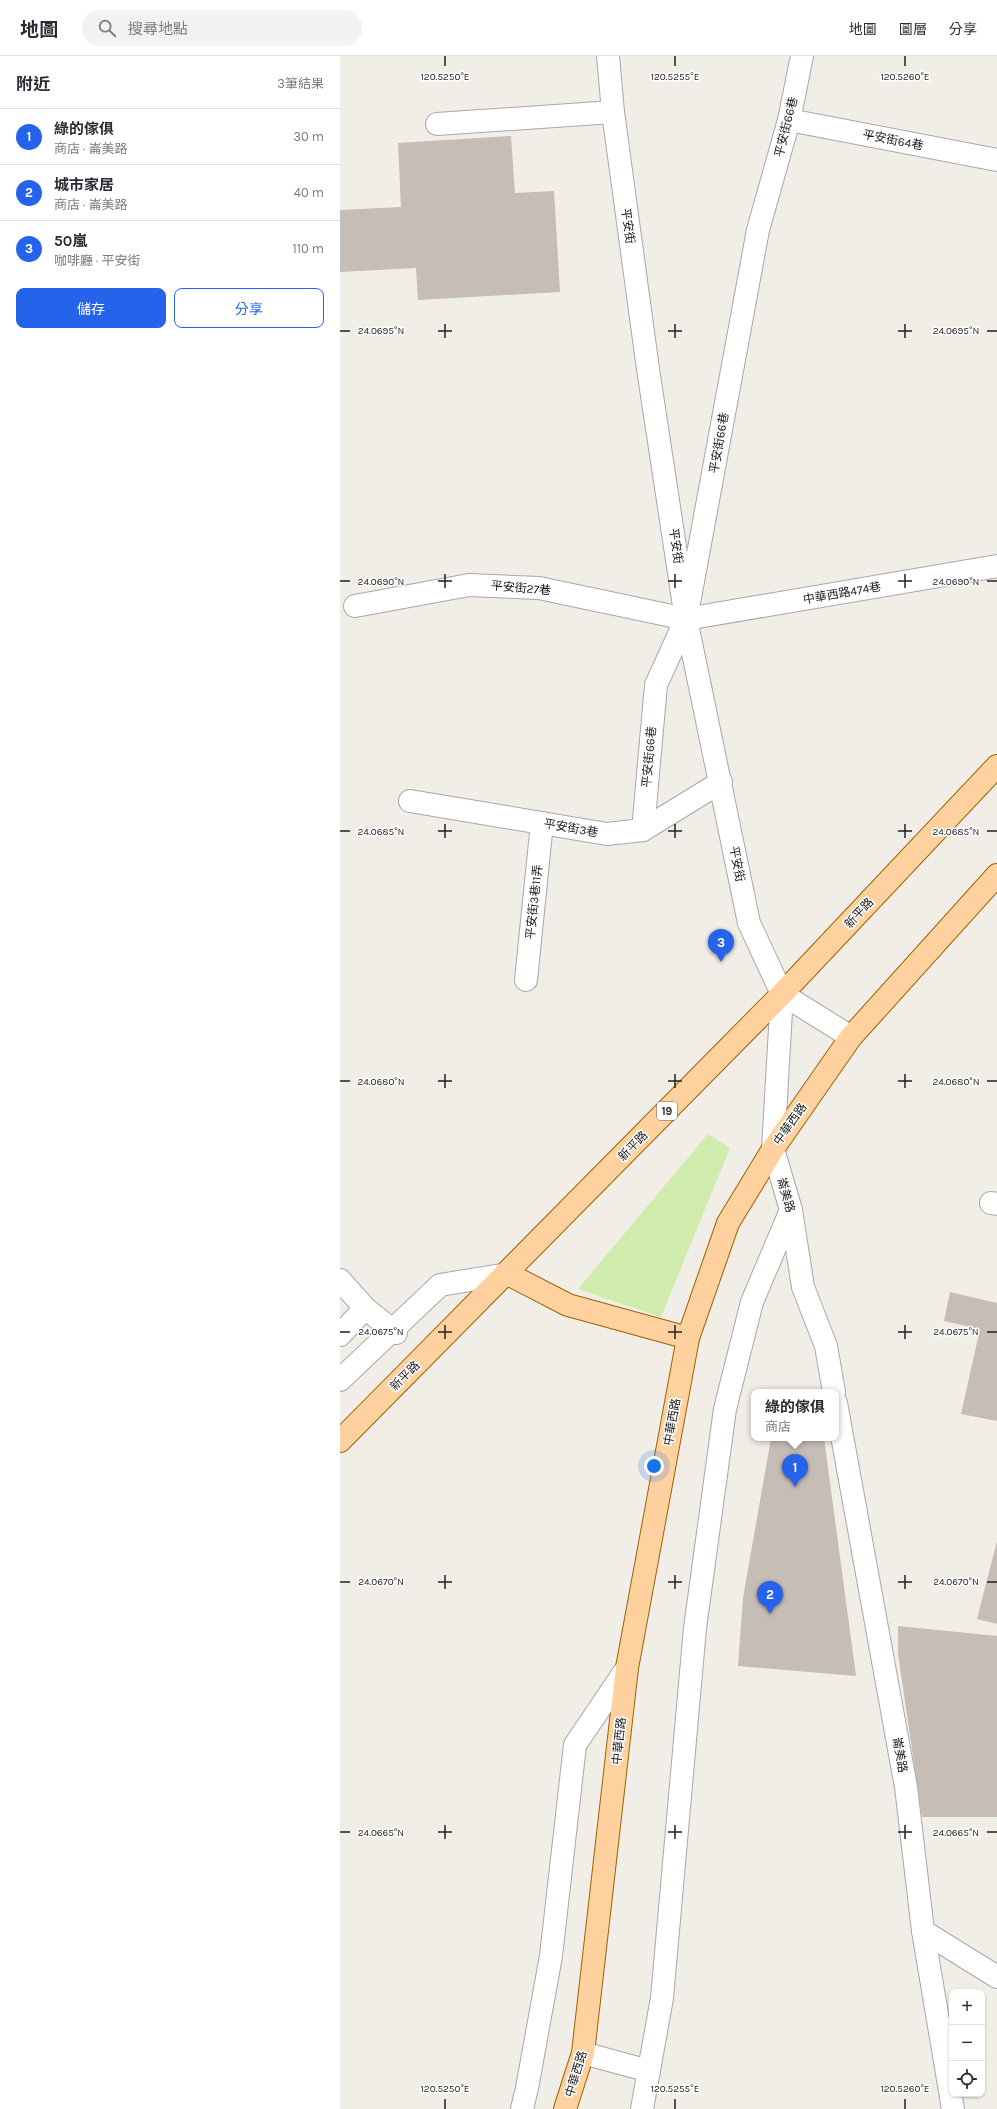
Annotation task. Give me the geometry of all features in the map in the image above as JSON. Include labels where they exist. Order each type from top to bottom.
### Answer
[{"type":"main road","name":"新平路","points":[[340,1441],[508,1274],[994,776]]},
{"type":"main road","name":"中華西路","points":[[565,2109],[583,2053],[627,1668],[688,1338],[728,1223],[773,1149],[851,1037],[997,875]]},
{"type":"main road","points":[[508,1274],[568,1305],[688,1338]]},
{"type":"street","name":"平安街","points":[[608,56],[613,112],[648,369],[686,619],[749,923],[782,994]]},
{"type":"street","name":"平安街66巷","points":[[643,830],[656,685],[686,619],[758,230],[789,120],[802,56]]},
{"type":"street","points":[[437,124],[613,112]]},
{"type":"street","name":"平安街64巷","points":[[789,120],[997,160]]},
{"type":"street","name":"中華西路474巷","points":[[686,619],[997,566]]},
{"type":"street","name":"平安街27巷","points":[[355,606],[469,585],[539,588],[686,619]]},
{"type":"street","name":"平安街3巷","points":[[410,801],[607,834],[643,830],[721,782]]},
{"type":"street","name":"平安街3巷11弄","points":[[526,980],[542,823]]},
{"type":"street","points":[[782,994],[851,1037]]},
{"type":"street","name":"崙美路","points":[[782,994],[773,1149],[791,1210],[803,1287],[826,1346],[833,1389]]},
{"type":"street","points":[[642,2109],[662,1998],[695,1628],[725,1409],[752,1302],[791,1210]]},
{"type":"street","points":[[340,1380],[394,1331],[440,1285],[508,1274]]},
{"type":"street","points":[[340,1280],[365,1308],[394,1331]]},
{"type":"street","points":[[340,1335],[365,1308]]},
{"type":"street","name":"崙美路","points":[[839,1419],[906,1787],[923,1931],[953,2109]]},
{"type":"street","points":[[522,2109],[551,1956],[575,1745],[627,1668]]},
{"type":"street","points":[[923,1931],[997,1975]]},
{"type":"street","points":[[583,2053],[649,2071]]},
{"type":"green space","points":[[708,1134],[730,1148],[661,1317],[578,1289]]},
{"type":"building","points":[[511,136],[515,193],[554,191],[560,292],[418,300],[416,268],[340,272],[340,210],[401,207],[398,143]]},
{"type":"building","points":[[950,1292],[997,1303],[997,1421],[961,1414],[980,1329],[944,1321]]},
{"type":"building","points":[[770,1441],[824,1441],[856,1676],[738,1666],[743,1598]]},
{"type":"building","points":[[997,1541],[997,1624],[977,1619]]},
{"type":"building","points":[[898,1626],[997,1636],[997,1817],[922,1817],[898,1654]]},
{"type":"place","name":"50嵐","points":[[721,962]]},
{"type":"place","name":"綠的傢俱","points":[[795,1487]]},
{"type":"place","name":"城市家居","points":[[770,1614]]}]
